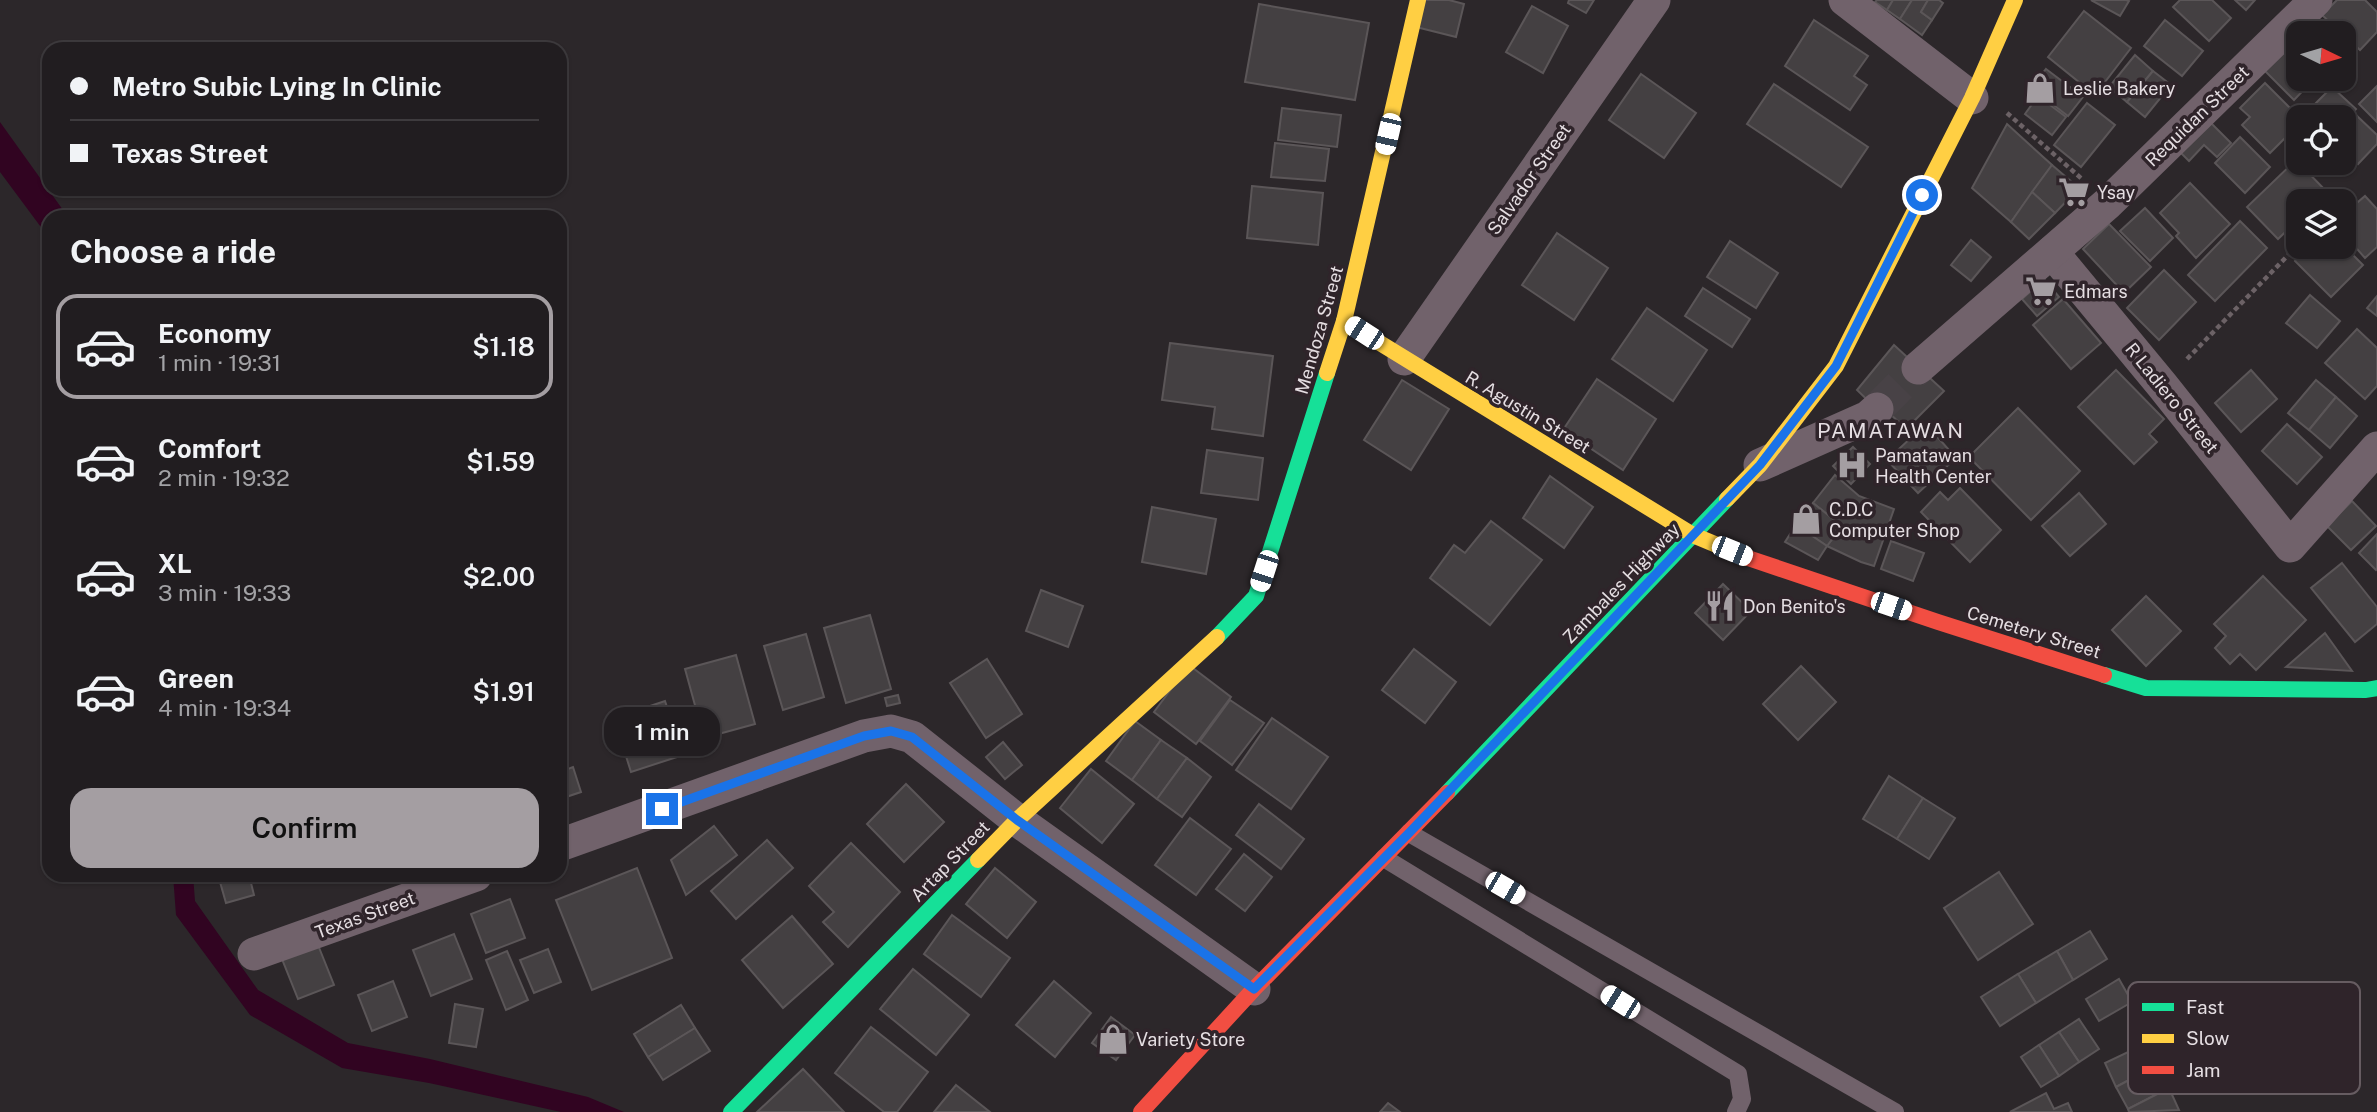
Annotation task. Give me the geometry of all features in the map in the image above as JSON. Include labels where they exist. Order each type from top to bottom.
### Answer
[{"type":"street","name":"Mendoza Street","points":[[1207,648],[1256,596],[1344,321],[1418,0]]},
{"type":"street","name":"Salvador Street","points":[[1404,359],[1654,0]]},
{"type":"street","points":[[1845,0],[1975,92]]},
{"type":"street","name":"Zambales Highway","points":[[1141,1112],[1254,989],[1409,833],[1760,465],[1836,366],[1975,92],[2015,0]]},
{"type":"street","name":"Requidan Street","points":[[1918,368],[2108,203],[2316,0]]},
{"type":"street","name":"R Ladiero Street","points":[[2052,252],[2290,546],[2377,448]]},
{"type":"street","name":"R. Agustin Street","points":[[1344,321],[1693,535]]},
{"type":"street","points":[[1760,465],[1868,417],[1877,409]]},
{"type":"street","name":"Cemetery Street","points":[[1693,535],[1751,559],[2146,688],[2377,688]]},
{"type":"street","name":"Artap Street","points":[[731,1112],[1017,820],[1207,648]]},
{"type":"street","points":[[567,842],[864,736],[891,731],[912,737],[1017,820],[1254,989]]},
{"type":"street","name":"Texas Street","points":[[254,954],[456,882]]},
{"type":"lane","points":[[1409,833],[1895,1112]]},
{"type":"lane","points":[[1384,858],[1738,1074],[1742,1099],[1736,1112]]},
{"type":"path","points":[[1975,92],[2108,203]]},
{"type":"path","points":[[2162,385],[2286,257]]},
{"type":"shaded area","points":[[0,122],[42,181],[42,196],[53,196],[63,210],[42,210],[42,229],[0,172]]},
{"type":"shaded area","points":[[174,882],[194,882],[195,901],[258,990],[348,1043],[430,1059],[588,1097],[624,1112],[561,1112],[429,1083],[342,1068],[250,1015],[176,915]]},
{"type":"building","points":[[1422,0],[1449,0],[1464,4],[1456,37],[1416,27]]},
{"type":"building","points":[[1569,0],[1594,0],[1586,13],[1568,3]]},
{"type":"building","points":[[1893,0],[1887,10],[1875,2]]},
{"type":"building","points":[[1893,0],[1912,0],[1900,19],[1887,10]]},
{"type":"building","points":[[1912,0],[1928,0],[1921,12],[1932,20],[1922,35],[1900,19]]},
{"type":"building","points":[[1928,0],[1939,0],[1943,3],[1932,20],[1921,12]]},
{"type":"building","points":[[2091,0],[2126,0],[2129,1],[2120,16]]},
{"type":"building","points":[[2180,0],[2212,0],[2231,18],[2209,41],[2173,7]]},
{"type":"building","points":[[2235,0],[2255,0],[2246,10]]},
{"type":"building","points":[[2337,0],[2365,0],[2377,12],[2377,32],[2360,50],[2356,46],[2356,21],[2329,21],[2322,15]]},
{"type":"building","points":[[1259,4],[1369,23],[1355,100],[1245,82]]},
{"type":"building","points":[[1532,6],[1568,26],[1543,73],[1506,52]]},
{"type":"building","points":[[2084,11],[2131,48],[2095,95],[2048,57]]},
{"type":"building","points":[[1814,20],[1868,56],[1854,76],[1867,85],[1850,110],[1785,66]]},
{"type":"building","points":[[2165,20],[2203,51],[2182,76],[2144,46]]},
{"type":"building","points":[[2285,44],[2286,91],[2303,91],[2294,100],[2262,68]]},
{"type":"building","points":[[2135,55],[2153,71],[2127,102],[2109,87]]},
{"type":"building","points":[[2046,69],[2083,97],[2068,116],[2031,88]]},
{"type":"building","points":[[2153,71],[2171,85],[2145,117],[2127,102]]},
{"type":"building","points":[[1641,74],[1696,113],[1664,158],[1609,120]]},
{"type":"building","points":[[2265,83],[2287,105],[2286,137],[2270,153],[2242,125],[2250,117],[2240,108]]},
{"type":"building","points":[[1774,84],[1868,147],[1841,187],[1747,124]]},
{"type":"building","points":[[2377,86],[2377,122],[2359,104]]},
{"type":"building","points":[[2328,91],[2336,91],[2352,105],[2314,105]]},
{"type":"building","points":[[2038,96],[2066,117],[2052,135],[2025,114]]},
{"type":"building","points":[[2087,103],[2115,125],[2081,167],[2054,145]]},
{"type":"building","points":[[1282,108],[1341,115],[1337,147],[1278,140]]},
{"type":"building","points":[[2202,114],[2231,143],[2217,157],[2204,145],[2189,161],[2172,144]]},
{"type":"building","points":[[2356,115],[2377,135],[2377,144],[2358,164]]},
{"type":"building","points":[[2007,124],[2052,165],[2011,222],[1972,188]]},
{"type":"building","points":[[2240,137],[2270,167],[2245,193],[2215,163]]},
{"type":"building","points":[[1275,143],[1329,149],[1325,181],[1271,177]]},
{"type":"building","points":[[2052,165],[2079,188],[2055,213],[2032,192]]},
{"type":"building","points":[[2286,170],[2286,175],[2311,175],[2324,189],[2286,189],[2286,231],[2278,239],[2247,207]]},
{"type":"building","points":[[2190,183],[2230,224],[2196,258],[2176,236],[2179,233],[2160,213]]},
{"type":"building","points":[[1252,186],[1323,193],[1318,245],[1247,238]]},
{"type":"building","points":[[2032,192],[2055,213],[2029,239],[2011,222]]},
{"type":"building","points":[[2365,196],[2377,209],[2377,247],[2365,258],[2356,248],[2356,204]]},
{"type":"building","points":[[2145,208],[2173,238],[2150,261],[2120,231]]},
{"type":"building","points":[[2240,221],[2267,248],[2215,301],[2188,275]]},
{"type":"building","points":[[2109,224],[2151,267],[2124,293],[2083,249]]},
{"type":"building","points":[[1557,233],[1608,268],[1574,320],[1522,285]]},
{"type":"building","points":[[1971,240],[1991,257],[1971,281],[1951,265]]},
{"type":"building","points":[[1730,241],[1778,273],[1756,308],[1707,277]]},
{"type":"building","points":[[2356,258],[2363,265],[2331,297],[2295,261]]},
{"type":"building","points":[[2164,270],[2196,302],[2159,340],[2127,308]]},
{"type":"building","points":[[2044,279],[2059,297],[2037,316],[2022,299]]},
{"type":"building","points":[[1703,288],[1750,319],[1732,347],[1685,316]]},
{"type":"building","points":[[2310,295],[2340,321],[2317,348],[2286,323]]},
{"type":"building","points":[[2377,296],[2377,316],[2367,308]]},
{"type":"building","points":[[2063,299],[2101,343],[2071,369],[2033,325]]},
{"type":"building","points":[[1647,308],[1707,350],[1673,401],[1612,359]]},
{"type":"building","points":[[2357,329],[2377,348],[2377,386],[2365,399],[2325,363]]},
{"type":"building","points":[[1170,343],[1273,356],[1263,436],[1212,429],[1215,407],[1162,400]]},
{"type":"building","points":[[1894,345],[1944,391],[1906,429],[1886,410],[1882,414],[1857,390]]},
{"type":"building","points":[[2116,370],[2164,419],[2149,434],[2157,442],[2134,464],[2078,407]]},
{"type":"building","points":[[2251,370],[2277,399],[2241,432],[2215,403]]},
{"type":"building","points":[[1597,379],[1656,419],[1623,470],[1563,430]]},
{"type":"building","points":[[1402,380],[1449,409],[1411,470],[1364,440]]},
{"type":"building","points":[[2316,380],[2336,397],[2309,430],[2288,413]]},
{"type":"building","points":[[2336,397],[2357,416],[2330,448],[2309,430]]},
{"type":"building","points":[[2018,408],[2080,471],[2031,520],[1969,457]]},
{"type":"building","points":[[1926,424],[1956,458],[1918,493],[1887,460]]},
{"type":"building","points":[[2287,424],[2322,457],[2297,484],[2262,451]]},
{"type":"building","name":"Pamatawan Health Center","points":[[1853,447],[1870,464],[1851,484],[1833,466]]},
{"type":"building","points":[[1207,450],[1263,458],[1258,500],[1201,493]]},
{"type":"building","points":[[1835,475],[1859,496],[1894,509],[1874,566],[1827,546],[1842,526],[1813,503]]},
{"type":"building","points":[[1550,476],[1593,507],[1564,548],[1523,518]]},
{"type":"building","points":[[1960,488],[2001,530],[1970,562],[1921,512],[1940,492],[1948,500]]},
{"type":"building","points":[[2079,493],[2106,524],[2070,556],[2042,526]]},
{"type":"building","points":[[2352,501],[2376,526],[2351,550],[2327,526]]},
{"type":"building","points":[[1813,503],[1842,526],[1827,546],[1796,525]]},
{"type":"building","points":[[1152,507],[1216,519],[1206,574],[1142,562]]},
{"type":"building","points":[[1491,521],[1542,560],[1490,625],[1430,578],[1454,545],[1465,553]]},
{"type":"building","points":[[1796,525],[1827,546],[1818,560],[1785,542]]},
{"type":"building","points":[[2377,534],[2377,569],[2376,570],[2359,553]]},
{"type":"building","points":[[1891,541],[1924,553],[1913,581],[1881,569]]},
{"type":"building","points":[[2342,563],[2377,607],[2377,624],[2355,642],[2311,588]]},
{"type":"building","points":[[2263,576],[2306,620],[2256,670],[2240,654],[2230,664],[2215,648],[2226,636],[2214,624]]},
{"type":"building","points":[[1723,584],[1751,611],[1723,640],[1695,613]]},
{"type":"building","points":[[1041,590],[1083,606],[1068,647],[1026,631]]},
{"type":"building","points":[[2146,596],[2181,631],[2146,666],[2112,630]]},
{"type":"building","points":[[870,615],[891,689],[846,703],[824,628]]},
{"type":"building","points":[[2325,633],[2352,671],[2286,667]]},
{"type":"building","points":[[806,634],[824,697],[783,710],[764,646]]},
{"type":"building","points":[[1414,649],[1456,682],[1425,723],[1382,690]]},
{"type":"building","points":[[736,655],[755,724],[704,738],[685,669]]},
{"type":"building","points":[[987,659],[1022,714],[986,738],[950,683]]},
{"type":"building","points":[[1189,665],[1231,697],[1196,744],[1154,712]]},
{"type":"building","points":[[1801,666],[1836,702],[1798,740],[1763,704]]},
{"type":"building","points":[[898,695],[900,703],[887,706],[885,698]]},
{"type":"building","points":[[1230,700],[1264,723],[1232,765],[1200,741]]},
{"type":"building","points":[[665,701],[683,755],[631,772],[614,718]]},
{"type":"building","points":[[1272,718],[1328,757],[1291,809],[1236,770]]},
{"type":"building","points":[[1135,721],[1161,740],[1132,780],[1106,761]]},
{"type":"building","points":[[1161,740],[1187,758],[1157,799],[1132,780]]},
{"type":"building","points":[[1003,742],[1022,765],[1005,779],[986,757]]},
{"type":"building","points":[[1187,758],[1211,777],[1182,817],[1157,799]]},
{"type":"building","points":[[573,767],[581,792],[567,797],[567,769]]},
{"type":"building","points":[[1091,769],[1134,804],[1102,843],[1060,808]]},
{"type":"building","points":[[1889,776],[1923,798],[1897,839],[1863,819]]},
{"type":"building","points":[[906,784],[944,822],[904,862],[867,824]]},
{"type":"building","points":[[1923,798],[1955,818],[1929,859],[1897,839]]},
{"type":"building","points":[[1259,804],[1304,839],[1281,869],[1236,835]]},
{"type":"building","points":[[1190,818],[1231,849],[1196,895],[1155,865]]},
{"type":"building","points":[[714,826],[737,855],[686,895],[671,860]]},
{"type":"building","points":[[767,840],[793,868],[736,919],[711,891]]},
{"type":"building","points":[[851,843],[900,892],[848,947],[823,922],[834,912],[809,886]]},
{"type":"building","points":[[1244,854],[1272,877],[1245,911],[1216,889]]},
{"type":"building","points":[[637,868],[672,958],[592,990],[556,900]]},
{"type":"building","points":[[995,868],[1036,902],[1007,938],[966,904]]},
{"type":"building","points":[[1999,872],[2033,924],[1978,960],[1944,908]]},
{"type":"building","points":[[220,882],[251,882],[254,895],[226,903]]},
{"type":"building","points":[[510,899],[525,938],[486,953],[471,914]]},
{"type":"building","points":[[952,915],[1010,958],[981,997],[924,954]]},
{"type":"building","points":[[792,916],[833,964],[783,1008],[742,960]]},
{"type":"building","points":[[2090,931],[2107,959],[2073,980],[2057,951]]},
{"type":"building","points":[[454,934],[472,979],[431,996],[413,950]]},
{"type":"building","points":[[318,945],[334,985],[298,999],[282,959]]},
{"type":"building","points":[[548,949],[561,982],[534,993],[520,960]]},
{"type":"building","points":[[507,951],[528,1000],[506,1010],[486,960]]},
{"type":"building","points":[[2057,951],[2073,980],[2036,1003],[2018,974]]},
{"type":"building","points":[[913,969],[969,1015],[936,1055],[880,1009]]},
{"type":"building","points":[[2018,974],[2036,1003],[2000,1026],[1981,997]]},
{"type":"building","points":[[2119,979],[2128,995],[2128,1004],[2099,1021],[2086,999]]},
{"type":"building","points":[[393,981],[407,1017],[372,1031],[358,995]]},
{"type":"building","points":[[1054,981],[1091,1013],[1055,1057],[1016,1025]]},
{"type":"building","points":[[455,1004],[483,1009],[476,1047],[449,1043]]},
{"type":"building","points":[[681,1005],[695,1028],[648,1057],[634,1034]]},
{"type":"building","name":"Variety Store","points":[[1111,1017],[1135,1035],[1116,1060],[1092,1043]]},
{"type":"building","points":[[2079,1019],[2099,1049],[2079,1062],[2059,1032]]},
{"type":"building","points":[[871,1027],[928,1072],[897,1112],[884,1112],[835,1073]]},
{"type":"building","points":[[695,1028],[710,1051],[663,1080],[648,1057]]},
{"type":"building","points":[[2059,1032],[2079,1062],[2059,1076],[2039,1045]]},
{"type":"building","points":[[2039,1045],[2059,1076],[2041,1087],[2021,1057]]},
{"type":"building","points":[[2128,1052],[2128,1081],[2116,1087],[2105,1063]]},
{"type":"building","points":[[803,1069],[844,1112],[757,1112]]},
{"type":"building","points":[[2128,1081],[2128,1094],[2157,1094],[2128,1109],[2116,1087]]},
{"type":"building","points":[[956,1085],[990,1112],[934,1112]]},
{"type":"building","points":[[2046,1093],[2054,1109],[2068,1103],[2072,1112],[2010,1112]]},
{"type":"building","points":[[2157,1094],[2172,1094],[2179,1110],[2129,1112],[2128,1109]]},
{"type":"building","points":[[1388,1103],[1400,1112],[1380,1112]]},
{"type":"tunnel","points":[[1877,409],[1918,368]]},
{"type":"traffic: fast","points":[[1217,637],[1256,596],[1327,373]]},
{"type":"traffic: fast","points":[[1447,793],[1727,499]]},
{"type":"traffic: fast","points":[[2104,675],[2146,688],[2377,688]]},
{"type":"traffic: fast","points":[[731,1112],[978,860]]},
{"type":"traffic: slow","points":[[1327,373],[1344,321],[1418,0]]},
{"type":"traffic: slow","points":[[1727,499],[1760,465],[1836,366],[1972,98],[2015,0]]},
{"type":"traffic: slow","points":[[1344,321],[1693,535],[1748,558]]},
{"type":"traffic: slow","points":[[978,860],[1017,820],[1217,637]]},
{"type":"traffic: jam","points":[[1748,558],[2104,675]]},
{"type":"traffic: jam","points":[[1141,1112],[1254,989],[1447,793]]},
{"type":"place","name":"Leslie Bakery","points":[[2040,88]]},
{"type":"place","name":"Ysay","points":[[2074,192]]},
{"type":"place","name":"Edmars","points":[[2041,291]]},
{"type":"place","name":"Pamatawan Health Center","points":[[1852,465]]},
{"type":"place","name":"C.D.C Computer Shop","points":[[1806,519]]},
{"type":"place","name":"Don Benito's","points":[[1720,606]]},
{"type":"place","name":"Variety Store","points":[[1113,1039]]},
{"type":"district","name":"PAMATAWAN","points":[[1891,430]]},
{"type":"route","points":[[662,809],[864,736],[891,731],[912,737],[1017,820],[1254,989],[1409,833],[1760,465],[1836,366],[1922,195]]}]
